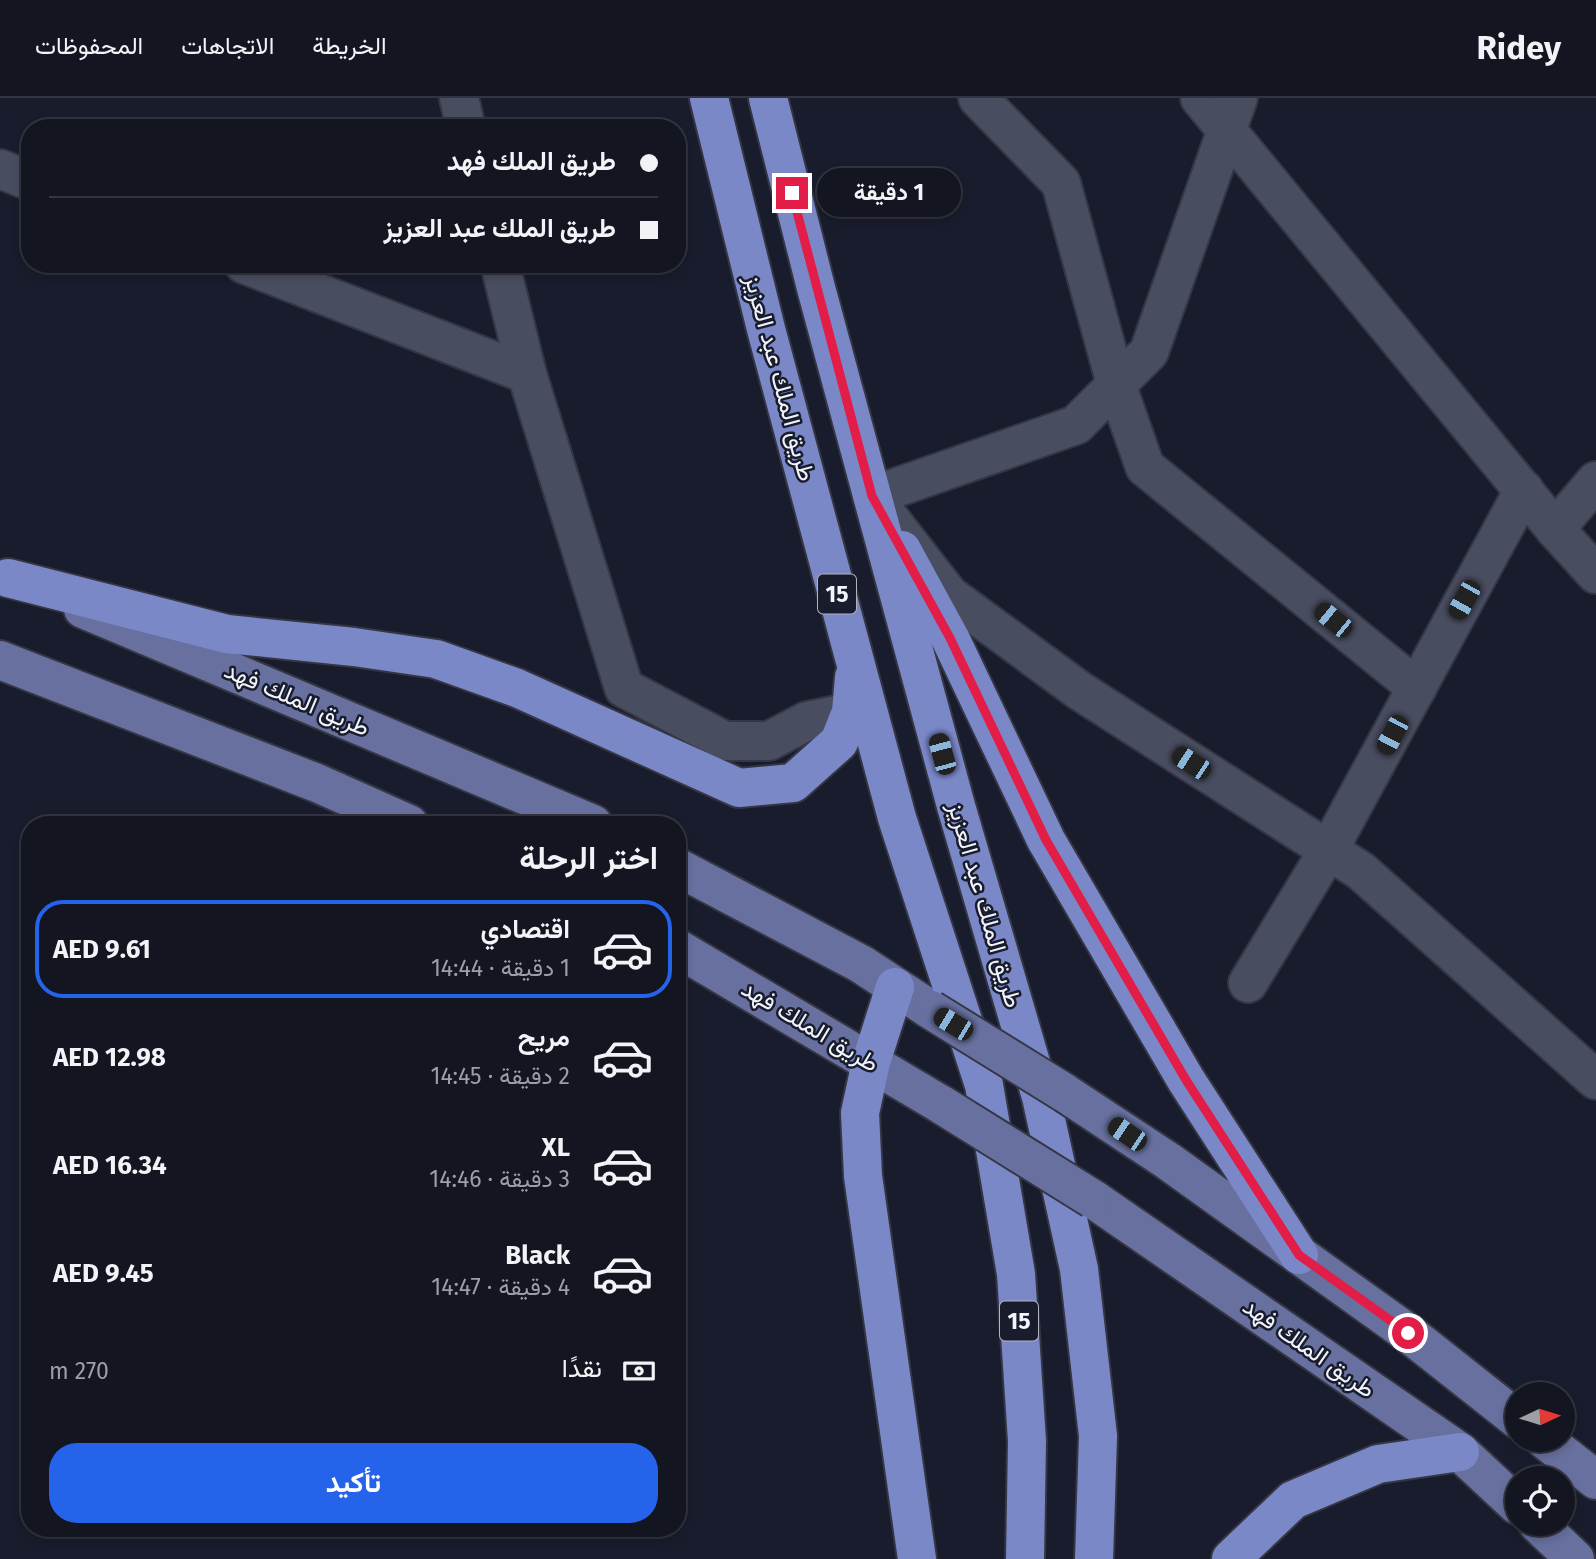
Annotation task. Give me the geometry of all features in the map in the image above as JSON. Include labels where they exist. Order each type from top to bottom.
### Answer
[{"type":"highway","name":"طريق الملك عبد العزيز","points":[[709,98],[766,329],[897,818],[984,1085],[1016,1274],[1027,1441],[1025,1559]]},
{"type":"highway","name":"طريق الملك عبد العزيز","points":[[768,98],[956,806],[1041,1097],[1079,1269],[1098,1436],[1094,1559]]},
{"type":"highway","points":[[872,496],[950,638],[1046,840],[1186,1080],[1299,1255]]},
{"type":"highway","points":[[4,576],[227,634],[354,647],[436,659],[517,688],[739,788],[793,783],[839,742],[851,712],[855,661]]},
{"type":"highway","points":[[895,986],[871,1062],[860,1113],[863,1176],[917,1559]]},
{"type":"highway","points":[[1231,1559],[1293,1500],[1378,1464],[1460,1452]]},
{"type":"main road","name":"طريق الملك فهد","points":[[4,576],[574,816]]},
{"type":"main road","points":[[0,660],[317,783],[391,816]]},
{"type":"main road","points":[[686,872],[860,964],[1065,1093],[1168,1161],[1408,1333],[1505,1410]]},
{"type":"main road","name":"طريق الملك فهد","points":[[686,953],[871,1062],[1093,1199],[1460,1452],[1505,1494]]},
{"type":"main road","points":[[1560,1452],[1596,1480]]},
{"type":"main road","points":[[1551,1536],[1575,1559]]},
{"type":"street","points":[[459,98],[465,119]]},
{"type":"street","points":[[978,98],[1061,183],[1116,384],[1145,467],[1417,688]]},
{"type":"street","points":[[1200,98],[1233,115],[1524,490],[1555,529],[1596,573]]},
{"type":"street","points":[[1233,115],[1149,352],[1076,425],[872,496],[950,595],[1080,691],[1361,872],[1596,1080]]},
{"type":"street","points":[[0,169],[21,177]]},
{"type":"street","points":[[267,273],[527,374]]},
{"type":"street","points":[[502,273],[527,374],[624,688],[725,741],[769,741],[807,721],[851,712]]},
{"type":"street","points":[[1555,529],[1596,481]]},
{"type":"street","points":[[1248,983],[1328,851],[1524,490]]},
{"type":"route","points":[[792,193],[872,496],[950,638],[1046,840],[1186,1080],[1299,1255],[1408,1333]]}]
